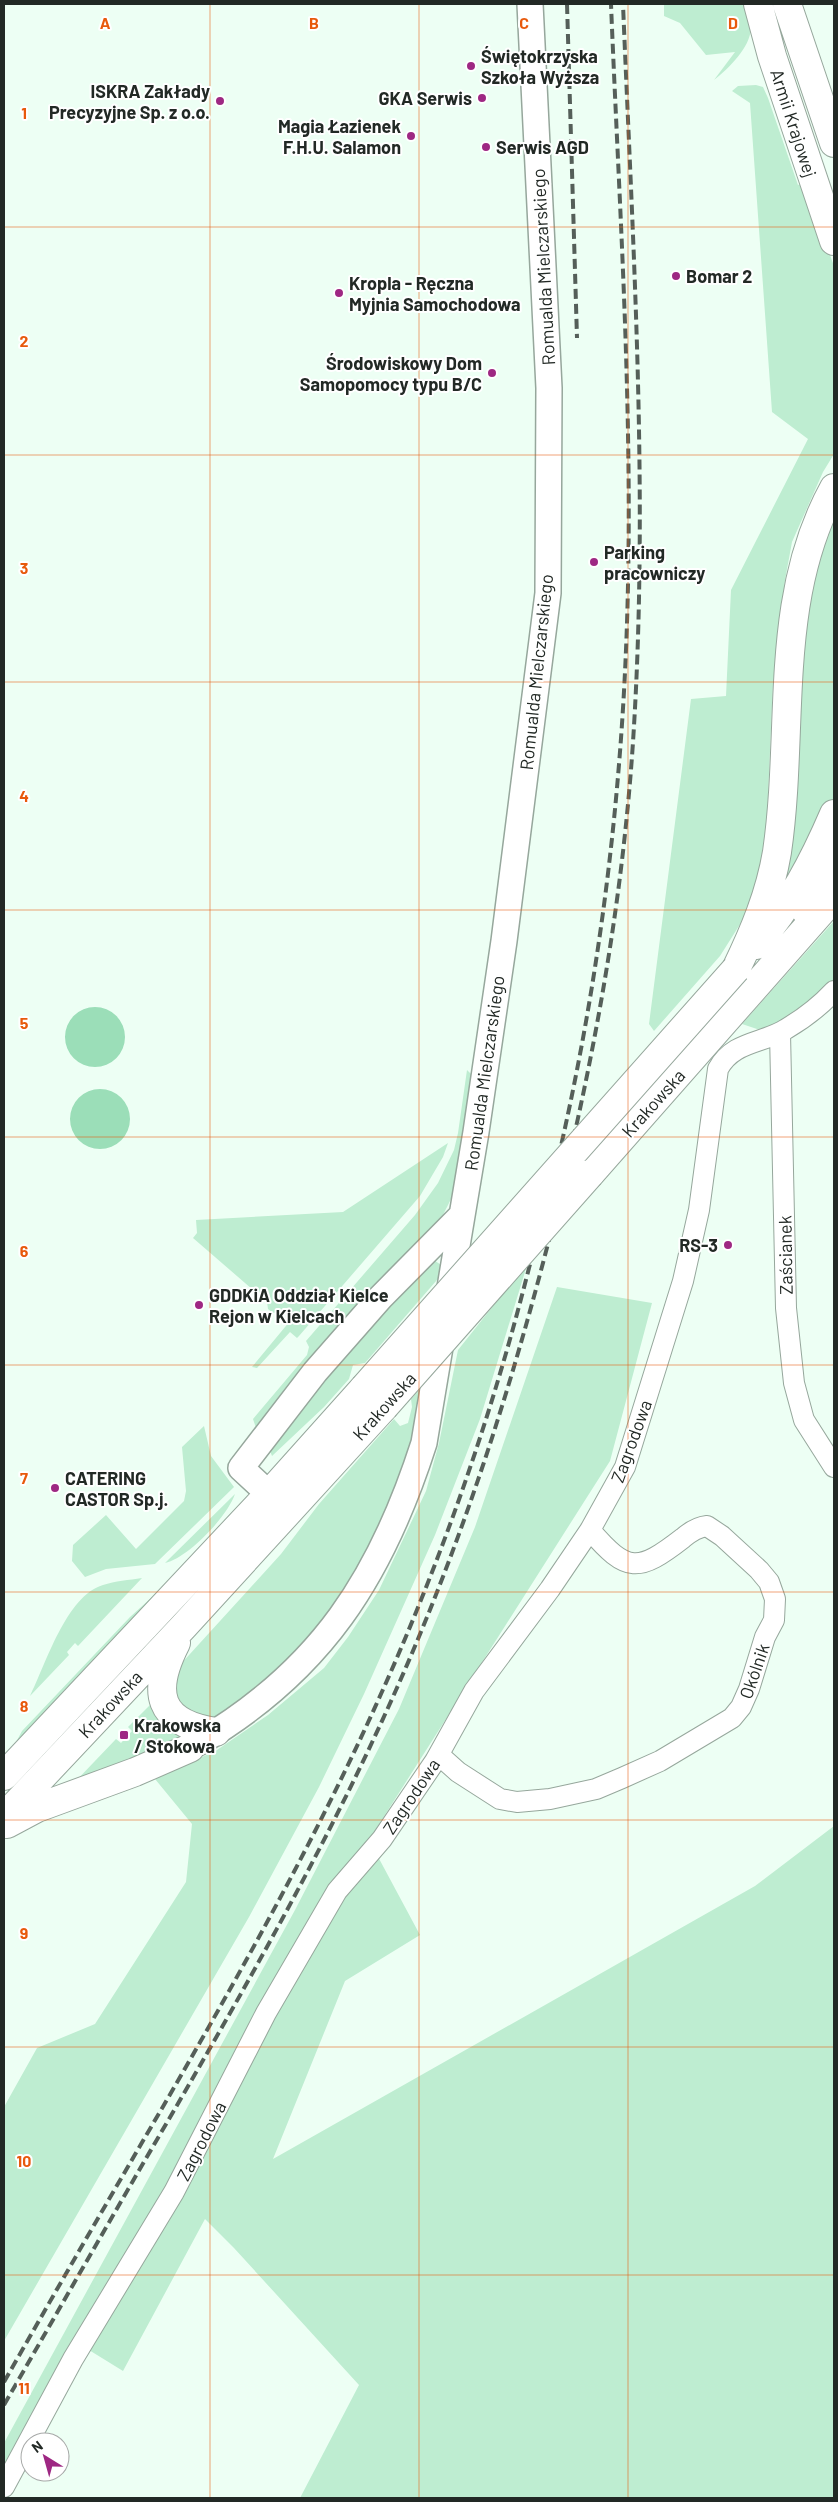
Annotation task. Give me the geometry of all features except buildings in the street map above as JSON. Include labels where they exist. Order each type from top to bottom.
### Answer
[{"type":"main road","name":"Armii Krajowej","points":[[758,4],[772,56],[834,241]]},
{"type":"main road","name":"Armii Krajowej","points":[[787,4],[834,143]]},
{"type":"main road","points":[[746,978],[756,927],[772,875],[779,830],[789,652],[796,592],[815,527],[834,488]]},
{"type":"main road","points":[[746,978],[780,917],[795,895],[834,814]]},
{"type":"main road","points":[[746,978],[834,862]]},
{"type":"main road","points":[[746,978],[834,897]]},
{"type":"main road","name":"Krakowska","points":[[4,1776],[269,1494],[364,1388],[746,978]]},
{"type":"main road","name":"Krakowska","points":[[4,1817],[184,1626],[384,1407],[746,978]]},
{"type":"main road","points":[[184,1626],[162,1673],[161,1691],[164,1700],[176,1719],[185,1725],[216,1732]]},
{"type":"main road","points":[[4,1826],[37,1808],[135,1772],[190,1748]]},
{"type":"street","name":"Romualda Mielczarskiego","points":[[190,1748],[216,1732],[268,1694],[322,1643],[351,1604],[385,1543],[409,1491],[424,1443],[462,1215],[504,941],[548,593],[548,388],[530,4]]},
{"type":"street","points":[[780,1032],[810,1013],[834,991]]},
{"type":"street","name":"Zagrodowa","points":[[4,2487],[73,2359],[174,2192],[266,2014],[337,1892],[382,1840],[439,1755],[474,1691],[550,1590],[590,1530],[626,1467],[683,1281],[699,1210],[718,1069],[724,1058],[736,1049],[780,1032]]},
{"type":"street","name":"Zaścianek","points":[[780,1032],[786,1308],[794,1383],[804,1420],[834,1468]]},
{"type":"street","points":[[269,1494],[241,1468],[328,1357],[380,1298],[462,1215]]},
{"type":"street","name":"Okólnik","points":[[439,1755],[458,1772],[500,1799],[517,1802],[550,1799],[596,1790],[660,1761],[726,1722],[741,1707],[749,1690],[765,1637],[774,1620],[775,1599],[769,1582],[759,1570],[712,1528],[703,1526],[692,1531],[659,1556],[637,1564],[617,1558],[590,1530]]},
{"type":"shaded area","points":[[664,4],[747,4],[751,28],[747,43],[732,64],[714,80],[735,52],[706,55],[680,23],[664,16]]},
{"type":"shaded area","points":[[756,85],[763,87],[768,98],[798,185],[804,183],[834,266],[834,454],[823,472],[792,542],[785,580],[773,684],[767,819],[758,881],[744,918],[720,956],[654,1031],[649,1024],[691,699],[726,696],[731,590],[808,439],[772,412],[750,103],[732,91],[738,86]]},
{"type":"shaded area","points":[[834,516],[834,797],[813,840],[785,886],[804,642],[813,579]]},
{"type":"shaded area","points":[[834,921],[834,984],[812,1005],[763,1031],[742,1024]]},
{"type":"shaded area","points":[[95,1007],[112,1012],[120,1020],[125,1037],[120,1054],[112,1062],[95,1067],[78,1062],[70,1054],[65,1037],[70,1020],[78,1012]]},
{"type":"shaded area","points":[[467,1070],[475,1078],[455,1191],[440,1221],[256,1428],[253,1419],[307,1355],[309,1347],[306,1341],[415,1215],[438,1183],[454,1150]]},
{"type":"shaded area","points":[[100,1089],[117,1094],[125,1102],[130,1119],[125,1136],[117,1144],[100,1149],[83,1144],[75,1136],[70,1119],[75,1102],[83,1094]]},
{"type":"shaded area","points":[[448,1143],[443,1157],[420,1196],[299,1336],[297,1338],[290,1332],[257,1368],[252,1367],[290,1321],[291,1316],[285,1311],[273,1313],[268,1309],[267,1302],[193,1238],[197,1233],[196,1220],[343,1212]]},
{"type":"shaded area","points":[[434,1260],[441,1265],[443,1273],[365,1363],[353,1365],[349,1379],[324,1407],[272,1456],[270,1451],[335,1364],[421,1267]]},
{"type":"shaded area","points":[[528,1262],[480,1419],[435,1535],[364,1694],[319,1787],[249,1917],[4,2341],[4,2107],[37,2048],[95,2024],[186,1882],[192,1824],[155,1779],[217,1750],[268,1715],[324,1668],[348,1637],[379,1590],[426,1491],[439,1443],[458,1350]]},
{"type":"shaded area","points":[[557,1287],[652,1303],[610,1461],[369,1840],[420,1935],[345,1981],[273,2159],[755,1886],[834,1826],[834,2498],[300,2498],[359,2385],[234,2248],[205,2219],[123,2371],[76,2342],[25,2432],[20,2432],[20,2441],[4,2469],[4,2443],[295,1910],[399,1709],[475,1527]]},
{"type":"shaded area","points":[[424,1385],[407,1466],[370,1552],[315,1636],[259,1689],[211,1720],[183,1714],[174,1688],[179,1666],[281,1554],[319,1504],[394,1419],[400,1426],[408,1423],[412,1407],[411,1399]]},
{"type":"shaded area","points":[[204,1426],[211,1456],[234,1487],[155,1564],[106,1569],[85,1577],[72,1561],[73,1545],[106,1515],[136,1549],[184,1501],[186,1491],[182,1447]]},
{"type":"shaded area","points":[[235,1494],[224,1514],[206,1535],[185,1553],[165,1563]]},
{"type":"shaded area","points":[[142,1578],[78,1646],[75,1643],[67,1652],[69,1655],[30,1696],[50,1650],[78,1602],[90,1592],[103,1585]]},
{"type":"shaded area","points":[[161,1589],[7,1759],[22,1731],[130,1617]]},
{"type":"shaded area","points":[[156,1699],[192,1737],[73,1784],[116,1739],[121,1743],[132,1731],[128,1727]]},
{"type":"railway","points":[[567,4],[577,338]]},
{"type":"railway","points":[[4,2382],[254,1945],[309,1842],[361,1738],[428,1583],[466,1480],[500,1374],[552,1187],[583,1038],[602,917],[616,795],[625,672],[629,505],[628,421],[611,4]]},
{"type":"railway","points":[[4,2405],[206,2056],[292,1902],[346,1797],[420,1634],[464,1521],[502,1407],[536,1291],[580,1111],[603,989],[621,866],[633,742],[638,650],[640,465],[635,281],[623,4]]},
{"type":"place","name":"Świętokrzyska Szkoła Wyższa","points":[[471,66]]},
{"type":"place","name":"GKA Serwis","points":[[482,98]]},
{"type":"place","name":"ISKRA Zakłady Precyzyjne Sp. z o.o.","points":[[220,101]]},
{"type":"place","name":"Magia Łazienek F.H.U. Salamon","points":[[411,136]]},
{"type":"place","name":"Serwis AGD","points":[[486,147]]},
{"type":"place","name":"Bomar 2","points":[[676,276]]},
{"type":"place","name":"Kropla - Ręczna Myjnia Samochodowa","points":[[339,293]]},
{"type":"place","name":"Środowiskowy Dom Samopomocy typu B/C","points":[[492,373]]},
{"type":"place","name":"Parking pracowniczy","points":[[594,562]]},
{"type":"place","name":"RS-3","points":[[728,1245]]},
{"type":"place","name":"GDDKiA Oddział Kielce Rejon w Kielcach","points":[[199,1305]]},
{"type":"place","name":"CATERING CASTOR Sp.j.","points":[[55,1488]]},
{"type":"place","name":"Krakowska / Stokowa","points":[[124,1735]]}]
